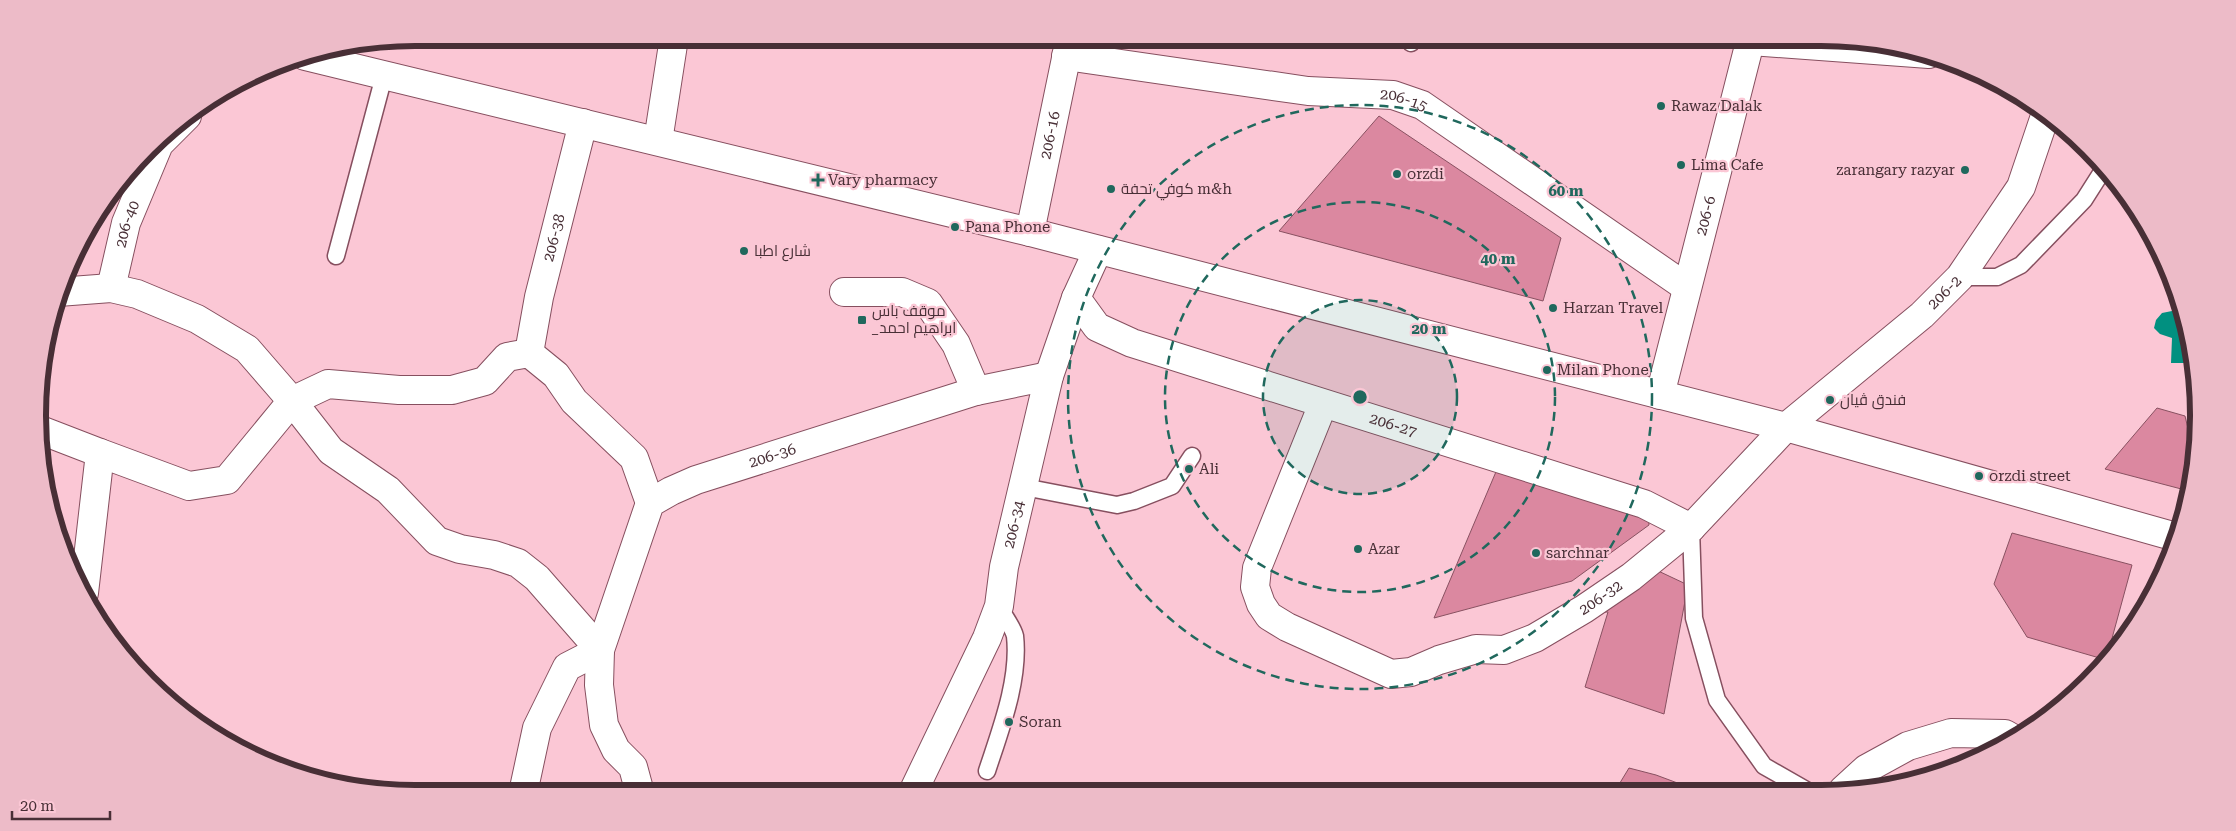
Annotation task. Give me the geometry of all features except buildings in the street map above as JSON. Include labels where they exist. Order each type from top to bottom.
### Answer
[{"type":"street","points":[[658,141],[673,46]]},
{"type":"street","name":"206-6","points":[[1660,395],[1686,287],[1749,46]]},
{"type":"street","name":"206-15","points":[[1068,47],[1308,91],[1393,95],[1422,105],[1686,287]]},
{"type":"street","name":"206-16","points":[[1030,232],[1068,47]]},
{"type":"street","points":[[319,59],[1030,232],[1786,427],[2170,535]]},
{"type":"street","name":"206-2","points":[[1786,427],[1922,315],[1960,277],[2021,187],[2043,122]]},
{"type":"street","name":"206-38","points":[[528,353],[539,297],[583,123]]},
{"type":"street","name":"206-40","points":[[111,288],[126,223],[155,153]]},
{"type":"street","name":"206-34","points":[[916,785],[987,638],[998,606],[1004,567],[1049,376],[1076,298],[1098,250]]},
{"type":"street","points":[[68,291],[111,288],[137,294],[197,319],[247,349],[292,401],[331,451],[388,490],[437,541],[460,549],[494,555],[518,564],[537,578],[600,650]]},
{"type":"street","points":[[844,292],[902,292],[928,303],[956,344],[976,390]]},
{"type":"street","name":"206-27","points":[[1076,298],[1097,327],[1132,343],[1644,504],[1691,528]]},
{"type":"street","points":[[47,432],[188,486],[227,480],[292,401],[328,384],[399,390],[452,390],[485,381],[508,358],[528,353],[556,375],[574,401],[634,458],[650,503],[600,650],[599,684],[604,725],[616,750],[633,767],[638,785]]},
{"type":"street","name":"206-36","points":[[650,503],[696,480],[976,390],[1049,376]]},
{"type":"street","name":"206-32","points":[[1323,404],[1257,568],[1255,587],[1261,604],[1269,616],[1287,628],[1391,674],[1411,672],[1439,660],[1476,649],[1504,650],[1535,638],[1584,609],[1632,577],[1691,528],[1786,427]]},
{"type":"street","points":[[85,581],[100,454]]},
{"type":"street","points":[[525,785],[537,728],[567,668],[600,650]]},
{"type":"street","points":[[1850,784],[1866,769],[1908,746],[1951,733],[2006,734]]},
{"type":"lane","points":[[336,256],[384,76]]},
{"type":"lane","points":[[1960,277],[1997,277],[2021,265],[2084,200],[2100,175]]},
{"type":"lane","points":[[1024,487],[1117,505],[1134,501],[1172,486],[1192,456]]},
{"type":"lane","points":[[1691,528],[1694,618],[1717,700],[1764,766],[1797,785]]},
{"type":"lane","points":[[987,771],[1003,720],[1014,667],[1014,634],[998,606]]},
{"type":"shaded area","points":[[2172,304],[2186,363],[2171,363],[2172,338],[2160,334],[2154,328],[2156,320],[2162,313],[2172,311]]},
{"type":"place","name":"Rawaz Dalak","points":[[1661,106]]},
{"type":"place","name":"Lima Cafe","points":[[1681,165]]},
{"type":"place","name":"zarangary razyar","points":[[1965,170]]},
{"type":"place","name":"orzdi","points":[[1397,174]]},
{"type":"place","name":"Vary pharmacy","points":[[818,180]]},
{"type":"place","name":"كوفي تحفة m&h","points":[[1111,189]]},
{"type":"place","name":"Pana Phone","points":[[955,227]]},
{"type":"place","name":"شارع اطبا","points":[[744,251]]},
{"type":"place","name":"Harzan Travel","points":[[1553,308]]},
{"type":"place","name":"موقف باس _ابراهیم احمد","points":[[862,320]]},
{"type":"place","name":"Milan Phone","points":[[1547,370]]},
{"type":"place","name":"فندق ڤيان","points":[[1830,400]]},
{"type":"place","name":"Ali","points":[[1189,469]]},
{"type":"place","name":"orzdi street","points":[[1979,476]]},
{"type":"place","name":"Azar","points":[[1358,549]]},
{"type":"place","name":"sarchnar","points":[[1536,553]]},
{"type":"place","name":"Soran","points":[[1009,722]]}]
